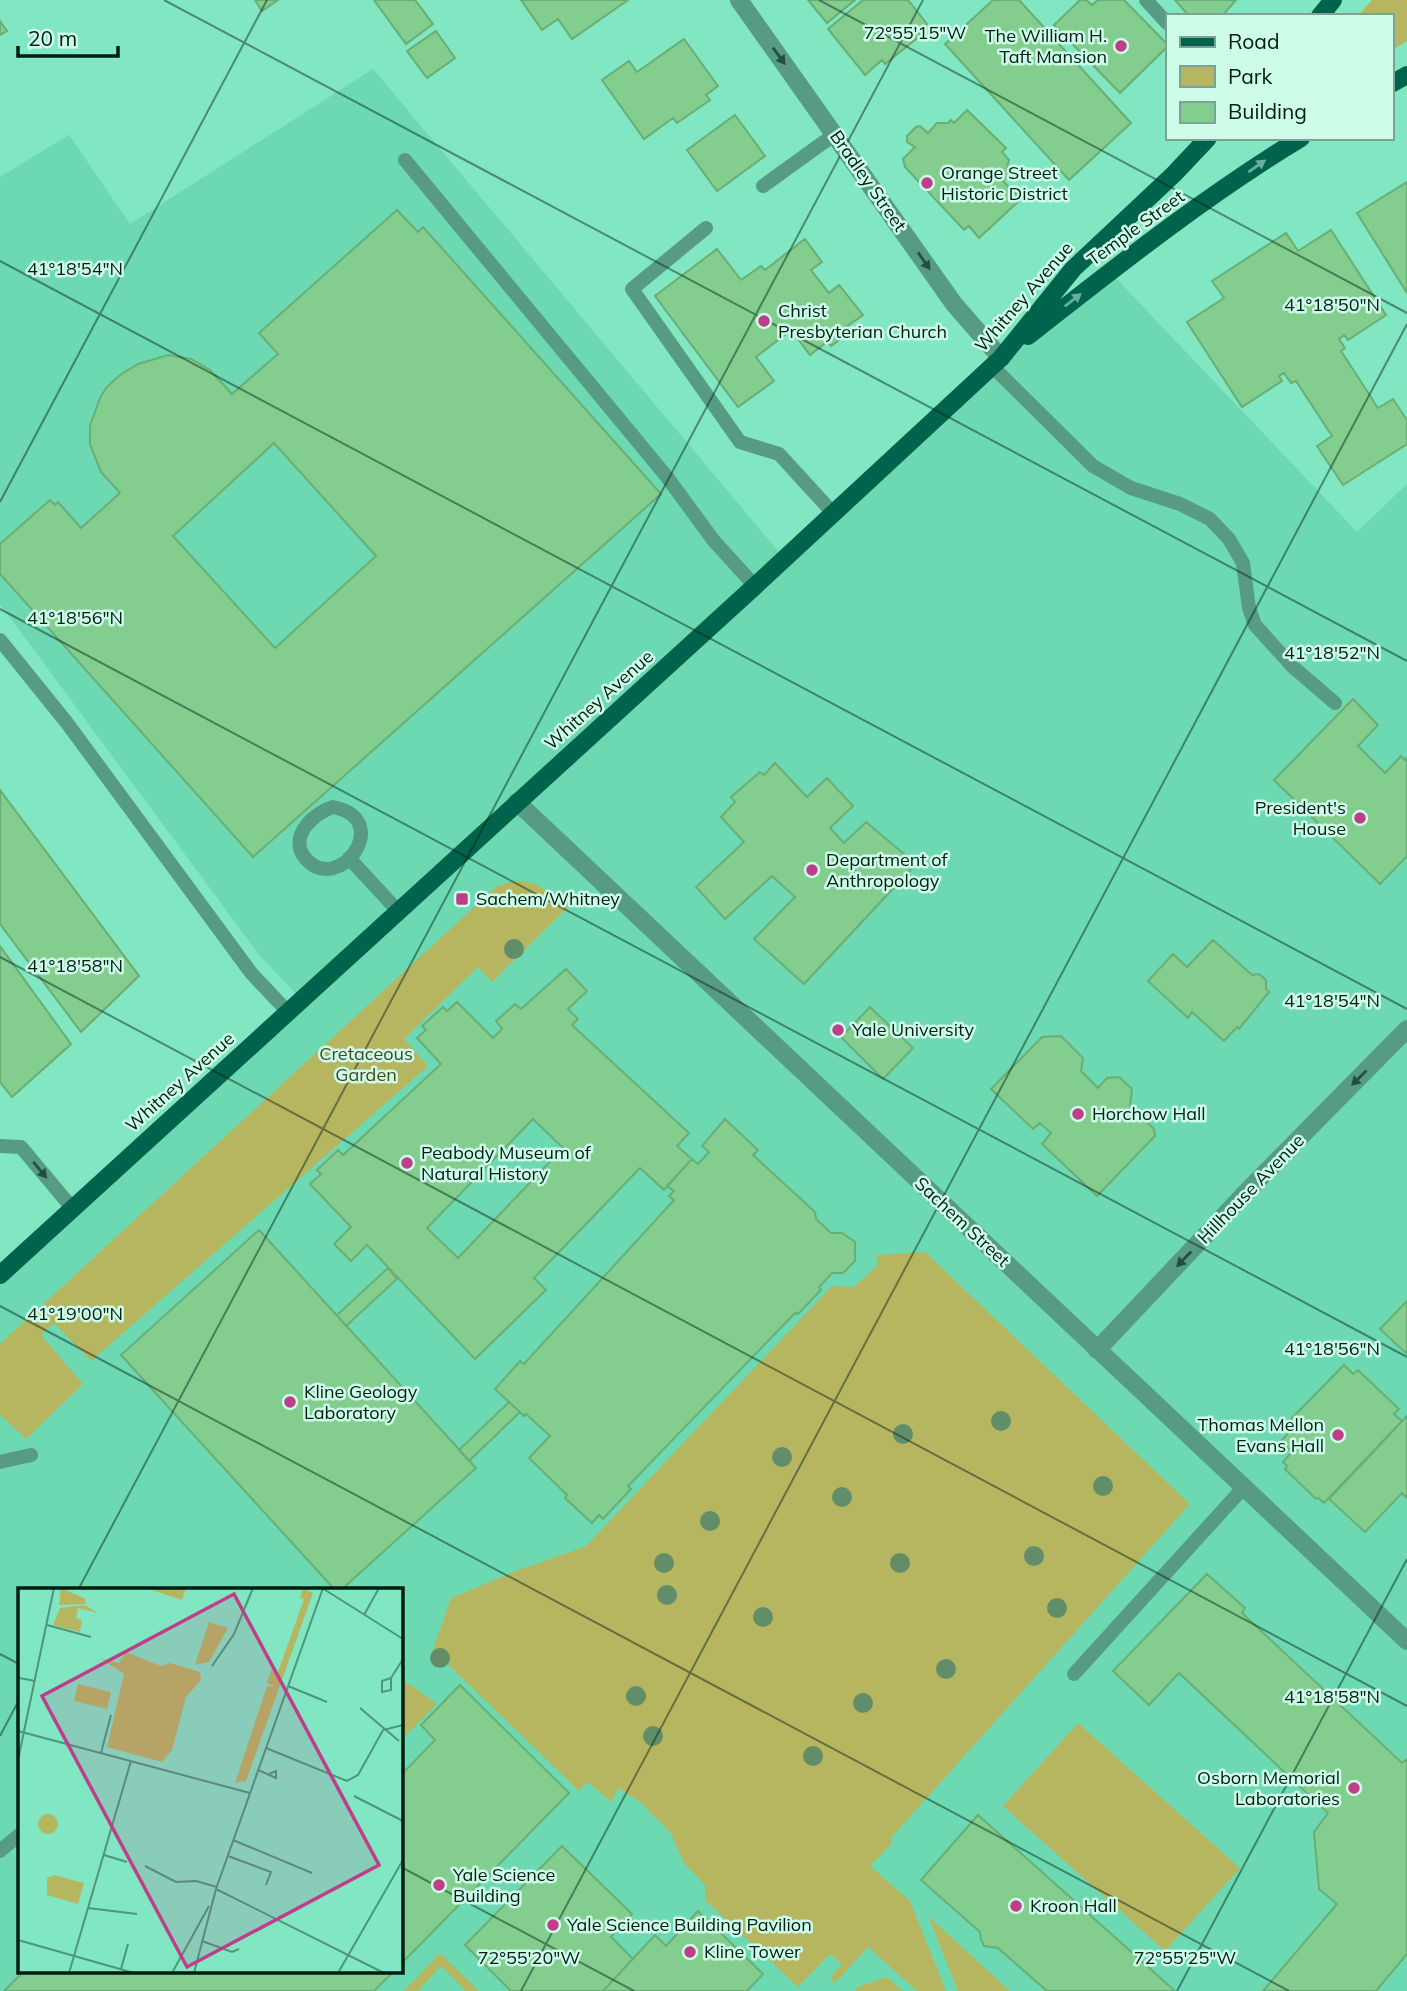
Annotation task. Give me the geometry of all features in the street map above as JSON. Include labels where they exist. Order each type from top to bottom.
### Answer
[{"type":"main road","points":[[1322,14],[1334,0]]},
{"type":"main road","name":"Whitney Avenue","points":[[0,1275],[755,586],[996,362],[1073,269],[1207,140]]},
{"type":"main road","name":"Temple Street","points":[[996,362],[1110,272],[1262,162],[1298,140]]},
{"type":"street","name":"Bradley Street","points":[[739,0],[996,362]]},
{"type":"street","name":"Sachem Street","points":[[517,803],[1407,1641]]},
{"type":"street","name":"Hillhouse Avenue","points":[[1097,1350],[1252,1186],[1407,1030]]},
{"type":"lane","points":[[1146,0],[1166,22]]},
{"type":"lane","points":[[764,186],[835,134]]},
{"type":"lane","points":[[405,160],[667,477],[714,541],[755,586]]},
{"type":"lane","points":[[706,229],[632,289],[740,442],[779,454],[833,513]]},
{"type":"lane","points":[[996,362],[1093,466],[1131,488],[1180,504],[1210,519],[1229,539],[1243,563],[1249,608],[1255,625],[1293,667],[1335,703]]},
{"type":"lane","points":[[0,640],[67,723],[252,974],[288,1012]]},
{"type":"lane","points":[[333,807],[344,809],[355,818],[362,829],[359,847],[349,858],[338,866],[320,869],[307,860],[300,848],[300,837],[304,828],[323,810],[333,807]]},
{"type":"lane","points":[[349,858],[398,911]]},
{"type":"lane","points":[[0,1146],[20,1147],[73,1209]]},
{"type":"lane","points":[[0,1462],[31,1455]]},
{"type":"lane","points":[[1074,1674],[1245,1486]]},
{"type":"lane","points":[[0,1851],[18,1836]]},
{"type":"shaded area","name":"Yale University","points":[[373,69],[784,558],[1001,358],[1110,272],[1357,532],[1407,484],[1407,1991],[0,1991],[0,1275],[301,999],[260,956],[0,604],[0,177],[69,135],[130,224]]},
{"type":"green space","points":[[1372,0],[1407,0],[1407,41],[1393,50],[1393,14],[1360,14]]},
{"type":"green space","name":"Cretaceous Garden","points":[[523,881],[536,884],[568,907],[492,982],[478,967],[404,1039],[428,1066],[91,1361],[54,1323],[41,1335],[83,1384],[26,1439],[0,1415],[0,1344],[497,886]]},
{"type":"green space","points":[[925,1252],[1190,1504],[890,1839],[892,1843],[870,1866],[910,1901],[946,1991],[917,1991],[868,1947],[835,1983],[830,1978],[842,1964],[830,1954],[798,1987],[705,1900],[705,1885],[684,1863],[670,1832],[640,1802],[618,1788],[611,1802],[588,1782],[579,1791],[433,1650],[451,1598],[586,1546],[832,1286],[854,1287],[878,1265],[876,1255]]},
{"type":"green space","points":[[402,1681],[437,1704],[402,1739]]},
{"type":"green space","points":[[1078,1723],[1240,1868],[1165,1951],[1003,1806]]},
{"type":"green space","points":[[928,1916],[1010,1991],[958,1991]]},
{"type":"green space","points":[[440,1953],[479,1991],[466,1991],[441,1966],[418,1991],[404,1991]]},
{"type":"green space","points":[[887,1977],[903,1991],[854,1991],[858,1987]]},
{"type":"building","points":[[255,0],[278,0],[262,11]]},
{"type":"building","points":[[374,0],[415,0],[433,24],[406,44]]},
{"type":"building","points":[[521,0],[628,0],[572,39],[558,19],[542,30]]},
{"type":"building","points":[[808,0],[855,0],[827,23]]},
{"type":"building","points":[[863,0],[908,0],[927,24],[918,31],[921,35],[885,64],[882,60],[865,75],[828,29]]},
{"type":"building","points":[[993,0],[1019,0],[1131,123],[1069,180],[945,44]]},
{"type":"building","name":"The William H. Taft Mansion","points":[[1080,0],[1086,0],[1092,5],[1098,0],[1124,0],[1166,43],[1166,48],[1120,93],[1054,25]]},
{"type":"building","points":[[1175,0],[1236,0],[1224,14],[1187,14]]},
{"type":"building","points":[[0,21],[7,31],[0,35]]},
{"type":"building","points":[[436,31],[455,58],[427,78],[407,51]]},
{"type":"building","points":[[684,39],[718,86],[706,95],[710,100],[677,123],[673,118],[644,139],[602,80],[629,61],[637,72]]},
{"type":"building","points":[[967,110],[1006,148],[1002,152],[1009,160],[1009,175],[1003,181],[1021,199],[979,238],[969,226],[964,230],[905,167],[903,159],[915,147],[907,142],[907,136],[916,127],[920,126],[928,133],[937,123],[948,123],[951,120],[954,123]]},
{"type":"building","points":[[735,115],[765,156],[717,191],[687,150]]},
{"type":"building","points":[[1407,182],[1407,293],[1357,213]]},
{"type":"building","points":[[397,210],[418,232],[423,227],[661,494],[253,857],[0,574],[0,544],[50,500],[55,505],[58,502],[81,528],[120,493],[101,472],[90,444],[90,426],[100,398],[120,375],[138,364],[168,355],[191,359],[210,370],[232,394],[278,354],[259,333]],"holes":[[[274,443],[376,556],[275,648],[173,536]]]},
{"type":"building","points":[[1331,230],[1386,315],[1348,340],[1344,335],[1339,339],[1345,348],[1341,351],[1378,408],[1393,399],[1407,420],[1407,444],[1343,485],[1317,446],[1332,436],[1296,381],[1291,383],[1284,373],[1279,376],[1282,381],[1242,407],[1187,322],[1224,298],[1212,281],[1286,233],[1298,251]]},
{"type":"building","name":"Christ Presbyterian Church","points":[[805,239],[822,262],[811,270],[829,293],[839,285],[863,315],[846,327],[850,332],[831,346],[828,341],[810,355],[791,330],[756,357],[774,381],[738,407],[655,296],[717,249],[741,280],[761,266],[765,270]]},
{"type":"building","name":"President's House","points":[[1353,699],[1378,725],[1358,746],[1385,773],[1401,756],[1405,760],[1407,758],[1407,856],[1380,884],[1274,780]]},
{"type":"building","name":"Department of Anthropology","points":[[775,763],[807,797],[827,778],[853,806],[830,828],[844,843],[866,822],[916,864],[804,984],[754,939],[795,897],[772,876],[725,919],[696,887],[744,842],[721,817],[735,802],[731,797],[760,772],[764,775]]},
{"type":"building","points":[[0,790],[139,976],[81,1032],[0,924]]},
{"type":"building","points":[[1213,940],[1252,975],[1259,974],[1266,980],[1266,989],[1269,992],[1239,1029],[1237,1027],[1224,1041],[1192,1012],[1188,1018],[1148,981],[1173,954],[1187,967]]},
{"type":"building","points":[[0,946],[71,1044],[12,1097],[0,1082]]},
{"type":"building","name":"Peabody Museum of Natural History","points":[[566,969],[587,991],[568,1009],[578,1019],[572,1025],[689,1133],[677,1146],[692,1159],[664,1190],[640,1168],[534,1278],[546,1290],[475,1359],[367,1245],[351,1261],[334,1244],[351,1227],[310,1184],[321,1174],[317,1170],[338,1150],[343,1155],[441,1064],[417,1038],[426,1030],[422,1026],[443,1007],[447,1011],[457,1002],[493,1038],[502,1029],[496,1021],[515,1004],[521,1009]],"holes":[[[533,1119],[563,1148],[458,1258],[427,1228]]]},
{"type":"building","points":[[870,1007],[913,1048],[883,1079],[841,1037]]},
{"type":"building","name":"Horchow Hall","points":[[1061,1036],[1083,1058],[1081,1071],[1098,1088],[1107,1078],[1119,1077],[1132,1089],[1130,1106],[1154,1129],[1155,1136],[1097,1196],[1042,1144],[1051,1133],[1040,1123],[1033,1129],[991,1089],[1042,1037]]},
{"type":"building","points":[[725,1119],[758,1150],[753,1155],[815,1212],[816,1219],[831,1233],[842,1233],[855,1242],[855,1261],[843,1273],[832,1273],[819,1287],[821,1290],[798,1314],[795,1313],[628,1486],[631,1489],[603,1519],[599,1515],[592,1523],[529,1458],[550,1436],[495,1389],[520,1361],[524,1364],[674,1200],[669,1196],[674,1191],[667,1186],[692,1159],[698,1164],[709,1152],[702,1146]]},
{"type":"building","name":"Kline Geology Laboratory","points":[[259,1230],[476,1468],[343,1588],[333,1588],[121,1355]]},
{"type":"building","points":[[388,1268],[397,1279],[346,1326],[337,1315]]},
{"type":"building","points":[[1407,1301],[1407,1354],[1380,1329]]},
{"type":"building","name":"Thomas Mellon Evans Hall","points":[[1344,1365],[1353,1374],[1358,1370],[1399,1409],[1394,1414],[1402,1421],[1324,1503],[1316,1499],[1285,1469],[1287,1466],[1283,1462],[1292,1452],[1281,1441],[1292,1429],[1286,1424]]},
{"type":"building","points":[[509,1402],[520,1412],[469,1461],[459,1450]]},
{"type":"building","points":[[1407,1416],[1407,1498],[1402,1493],[1365,1532],[1329,1499]]},
{"type":"building","name":"Osborn Memorial Laboratories","points":[[1207,1574],[1245,1608],[1242,1613],[1402,1763],[1407,1759],[1407,1954],[1376,1991],[1263,1991],[1337,1904],[1319,1889],[1314,1832],[1328,1813],[1179,1673],[1149,1705],[1113,1671]]},
{"type":"building","name":"Yale Science Building","points":[[460,1685],[569,1793],[402,1963],[402,1774],[435,1740],[421,1725]]},
{"type":"building","name":"Kroon Hall","points":[[978,1815],[1175,1991],[1047,1991],[998,1948],[984,1946],[980,1932],[921,1880]]},
{"type":"building","name":"Yale Science Building Pavilion","points":[[562,1846],[632,1914],[611,1937],[633,1959],[603,1991],[511,1991],[465,1945]]},
{"type":"building","name":"Kline Tower","points":[[698,1911],[763,1974],[747,1991],[603,1991],[655,1935],[666,1946]]},
{"type":"building","points":[[21,1974],[391,1974],[374,1991],[4,1991]]},
{"type":"place","name":"The William H. Taft Mansion","points":[[1121,46]]},
{"type":"place","name":"Orange Street Historic District","points":[[927,183]]},
{"type":"place","name":"Christ Presbyterian Church","points":[[764,321]]},
{"type":"place","name":"President's House","points":[[1360,818]]},
{"type":"place","name":"Department of Anthropology","points":[[812,870]]},
{"type":"place","name":"Sachem/Whitney","points":[[462,899]]},
{"type":"place","name":"Yale University","points":[[838,1030]]},
{"type":"place","name":"Horchow Hall","points":[[1078,1114]]},
{"type":"place","name":"Peabody Museum of Natural History","points":[[407,1163]]},
{"type":"place","name":"Kline Geology Laboratory","points":[[290,1402]]},
{"type":"place","name":"Thomas Mellon Evans Hall","points":[[1338,1435]]},
{"type":"place","name":"Osborn Memorial Laboratories","points":[[1354,1788]]},
{"type":"place","name":"Yale Science Building","points":[[439,1885]]},
{"type":"place","name":"Kroon Hall","points":[[1016,1906]]},
{"type":"place","name":"Yale Science Building Pavilion","points":[[553,1925]]},
{"type":"place","name":"Kline Tower","points":[[690,1952]]}]
